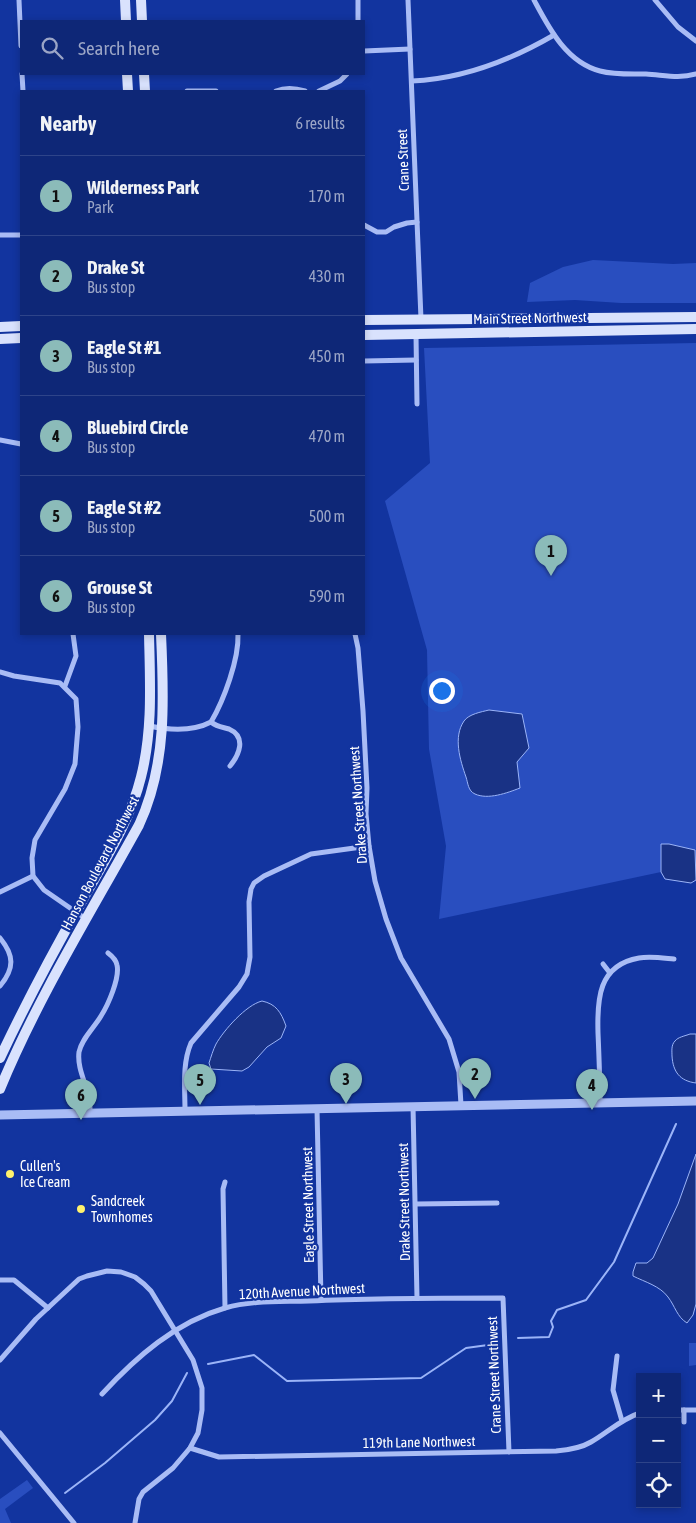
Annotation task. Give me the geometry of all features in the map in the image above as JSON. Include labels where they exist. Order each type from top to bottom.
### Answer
[{"type":"main road","points":[[125,0],[126,20]]},
{"type":"main road","points":[[141,0],[142,20]]},
{"type":"main road","points":[[127,75],[128,90]]},
{"type":"main road","points":[[144,75],[144,90]]},
{"type":"main road","name":"Main Street Northwest","points":[[365,320],[696,317]]},
{"type":"main road","points":[[0,326],[20,326]]},
{"type":"main road","name":"Main Street Northwest","points":[[365,335],[696,329]]},
{"type":"main road","points":[[0,339],[20,338]]},
{"type":"main road","name":"Hanson Boulevard Northwest","points":[[0,1058],[39,979],[129,812],[141,778],[149,726],[149,635]]},
{"type":"main road","name":"Hanson Boulevard Northwest","points":[[0,1089],[24,1033],[49,984],[86,920],[147,806],[157,770],[162,729],[162,635]]},
{"type":"street","points":[[19,0],[20,23]]},
{"type":"street","points":[[358,0],[358,20]]},
{"type":"street","name":"Crane Street","points":[[408,0],[421,320]]},
{"type":"street","points":[[534,0],[554,35],[565,48],[578,60],[600,71],[677,78],[696,74]]},
{"type":"street","points":[[655,0],[678,27],[696,41]]},
{"type":"street","points":[[412,81],[442,79],[470,72],[520,54],[554,35]]},
{"type":"street","points":[[365,51],[410,49]]},
{"type":"street","points":[[22,75],[23,90]]},
{"type":"street","points":[[321,90],[340,81],[346,75]]},
{"type":"street","points":[[279,90],[297,88],[302,90]]},
{"type":"street","points":[[365,226],[378,232],[386,232],[394,227],[417,222]]},
{"type":"street","points":[[0,236],[20,235]]},
{"type":"street","points":[[416,334],[418,404]]},
{"type":"street","points":[[365,361],[416,360]]},
{"type":"street","points":[[0,440],[20,444]]},
{"type":"street","points":[[65,686],[76,656],[73,635]]},
{"type":"street","points":[[149,726],[162,729],[189,728],[211,722],[233,669],[237,652],[238,635]]},
{"type":"street","name":"Drake Street Northwest","points":[[355,635],[364,711],[367,788],[366,814],[375,881],[401,958],[417,988],[443,1027],[453,1051],[461,1081],[461,1105]]},
{"type":"street","points":[[0,672],[14,676],[55,681],[65,686],[76,699],[78,727],[75,764],[65,789],[35,840],[32,858],[33,876],[54,898],[86,920]]},
{"type":"street","points":[[211,722],[218,727],[234,732],[238,737],[240,751],[238,757],[230,766]]},
{"type":"street","points":[[185,1111],[185,1065],[191,1043],[239,987],[250,967],[249,902],[254,883],[264,876],[311,854],[369,846]]},
{"type":"street","points":[[0,892],[33,876]]},
{"type":"street","points":[[0,938],[9,950],[11,966],[0,986]]},
{"type":"street","points":[[90,1113],[89,1098],[80,1070],[79,1053],[85,1038],[107,1005],[118,972],[115,960],[108,953]]},
{"type":"street","points":[[600,1102],[598,999],[603,982],[618,966],[639,958],[674,959]]},
{"type":"street","points":[[603,964],[610,973]]},
{"type":"street","points":[[0,1115],[696,1101]]},
{"type":"street","name":"Drake Street Northwest","points":[[413,1106],[417,1298]]},
{"type":"street","name":"Eagle Street Northwest","points":[[317,1109],[321,1300]]},
{"type":"street","points":[[225,1182],[223,1189],[225,1308]]},
{"type":"street","points":[[416,1204],[497,1203]]},
{"type":"street","points":[[0,1360],[36,1319],[79,1279],[107,1270],[121,1272],[135,1277],[151,1292],[193,1360],[202,1388],[202,1410],[198,1432],[190,1448],[173,1468],[143,1492],[139,1499],[135,1523]]},
{"type":"street","points":[[0,1280],[14,1280],[48,1308]]},
{"type":"street","name":"120th Avenue Northwest","points":[[102,1394],[144,1351],[174,1331],[225,1308],[252,1303],[321,1300],[503,1298]]},
{"type":"street","name":"Crane Street Northwest","points":[[503,1298],[508,1452]]},
{"type":"street","points":[[617,1356],[613,1390],[622,1421]]},
{"type":"street","points":[[684,1422],[684,1410],[696,1410]]},
{"type":"street","name":"119th Lane Northwest","points":[[190,1448],[218,1457],[566,1450],[589,1443],[622,1421],[636,1415]]},
{"type":"street","points":[[0,1433],[74,1523]]},
{"type":"shaded area","points":[[593,260],[673,264],[696,263],[696,303],[621,303],[575,300],[527,302],[530,283],[563,267]]},
{"type":"shaded area","points":[[696,343],[696,877],[661,872],[439,919],[446,846],[429,749],[427,650],[385,501],[430,463],[424,348]]},
{"type":"shaded area","points":[[489,710],[522,714],[529,748],[517,762],[520,788],[498,795],[480,796],[473,793],[470,789],[460,756],[458,741],[461,727],[466,719]]},
{"type":"shaded area","points":[[661,844],[695,850],[696,880],[691,883],[665,879],[661,872]]},
{"type":"shaded area","points":[[262,1001],[277,1009],[282,1017],[286,1026],[281,1038],[267,1047],[249,1067],[242,1071],[211,1069],[209,1063],[213,1051],[224,1032],[249,1007]]},
{"type":"shaded area","points":[[696,1034],[696,1083],[690,1082],[678,1075],[672,1056],[672,1048],[678,1038]]},
{"type":"shaded area","points":[[696,1154],[696,1304],[693,1315],[687,1323],[681,1318],[665,1293],[657,1287],[633,1276],[633,1272],[636,1263],[647,1263],[653,1258],[678,1204]]},
{"type":"shaded area","points":[[689,1343],[696,1343],[696,1365],[689,1366]]},
{"type":"shaded area","points":[[27,1480],[33,1488],[5,1509],[11,1523],[0,1523],[0,1499]]},
{"type":"waterway","points":[[518,1338],[549,1337],[553,1327],[551,1321],[557,1310],[586,1300],[614,1262],[676,1124]]},
{"type":"waterway","points":[[208,1364],[254,1355],[287,1381],[421,1378],[466,1348],[488,1345]]},
{"type":"waterway","points":[[65,1493],[105,1463],[155,1420],[172,1401],[187,1373]]},
{"type":"place","name":"Wilderness Park","points":[[551,576]]},
{"type":"place","name":"Drake St","points":[[475,1099]]},
{"type":"place","name":"Eagle St #1","points":[[346,1104]]},
{"type":"place","name":"Eagle St #2","points":[[200,1105]]},
{"type":"place","name":"Bluebird Circle","points":[[592,1110]]},
{"type":"place","name":"Grouse St","points":[[81,1120]]},
{"type":"place","name":"Cullen's Ice Cream","points":[[10,1174]]},
{"type":"place","name":"Sandcreek Townhomes","points":[[81,1209]]}]
